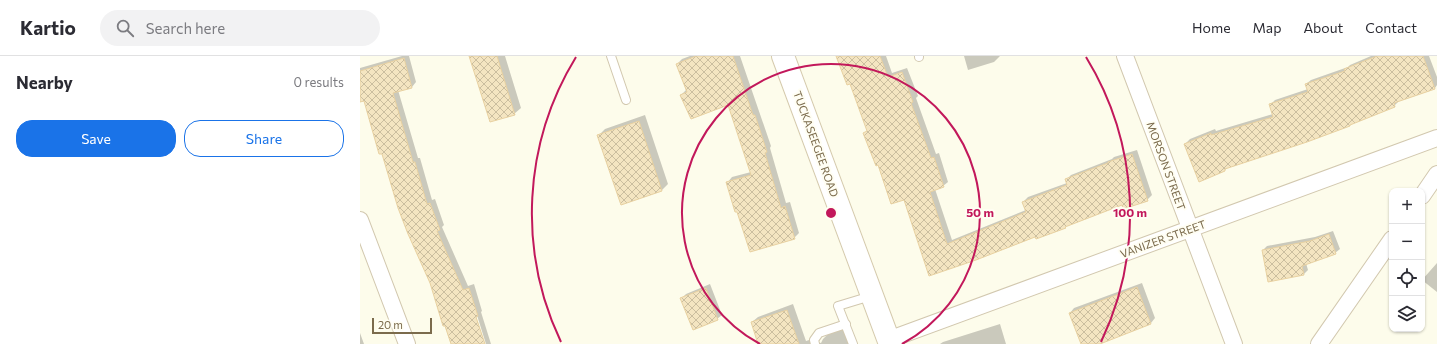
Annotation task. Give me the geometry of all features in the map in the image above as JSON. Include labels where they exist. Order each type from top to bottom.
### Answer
[{"type":"main road","name":"TUCKASEEGEE ROAD","points":[[784,56],[889,342]]},
{"type":"street","name":"MORSON STREET","points":[[1125,56],[1189,229],[1234,344]]},
{"type":"street","name":"VANIZER STREET","points":[[889,342],[1189,229],[1437,138]]},
{"type":"street","points":[[1425,192],[1437,174]]},
{"type":"street","points":[[360,220],[407,344]]},
{"type":"street","points":[[1319,344],[1389,243]]},
{"type":"lane","points":[[611,56],[626,100]]},
{"type":"lane","points":[[853,344],[838,306],[872,295]]},
{"type":"lane","points":[[815,344],[814,340],[819,333],[846,324]]},
{"type":"building","points":[[469,56],[497,56],[515,115],[490,122]]},
{"type":"building","points":[[696,56],[733,56],[767,152],[765,153],[781,208],[785,206],[795,239],[750,252],[737,212],[735,212],[726,182],[751,175],[728,105],[691,119],[680,95],[687,92],[676,64]]},
{"type":"building","points":[[836,56],[880,56],[888,77],[902,72],[913,102],[911,103],[931,158],[934,157],[944,187],[930,192],[947,244],[1026,212],[1022,202],[1067,185],[1065,179],[1132,154],[1148,201],[1123,209],[1122,205],[1065,227],[1066,228],[1036,239],[1035,237],[976,260],[929,276],[904,200],[891,204],[878,165],[876,166],[863,133],[867,131],[850,84],[847,85]]},
{"type":"building","points":[[1377,56],[1423,56],[1435,89],[1394,103],[1395,107],[1350,126],[1225,169],[1225,171],[1199,182],[1184,144],[1211,133],[1211,135],[1273,117],[1269,104],[1308,92],[1305,84],[1345,71],[1344,69]]},
{"type":"building","points":[[404,58],[412,88],[393,93],[427,204],[430,203],[440,230],[437,231],[463,290],[469,288],[478,316],[476,317],[485,344],[451,344],[445,326],[443,326],[430,283],[398,208],[382,154],[379,154],[364,101],[360,102],[360,71]]},
{"type":"building","points":[[639,121],[662,191],[621,205],[597,135]]},
{"type":"building","points":[[1329,234],[1336,254],[1302,266],[1304,275],[1268,282],[1262,250],[1310,241]]},
{"type":"building","points":[[1137,287],[1151,324],[1100,344],[1081,344],[1069,313]]},
{"type":"building","points":[[706,288],[718,320],[693,330],[680,298]]},
{"type":"building","points":[[787,310],[799,344],[758,344],[751,322]]}]
